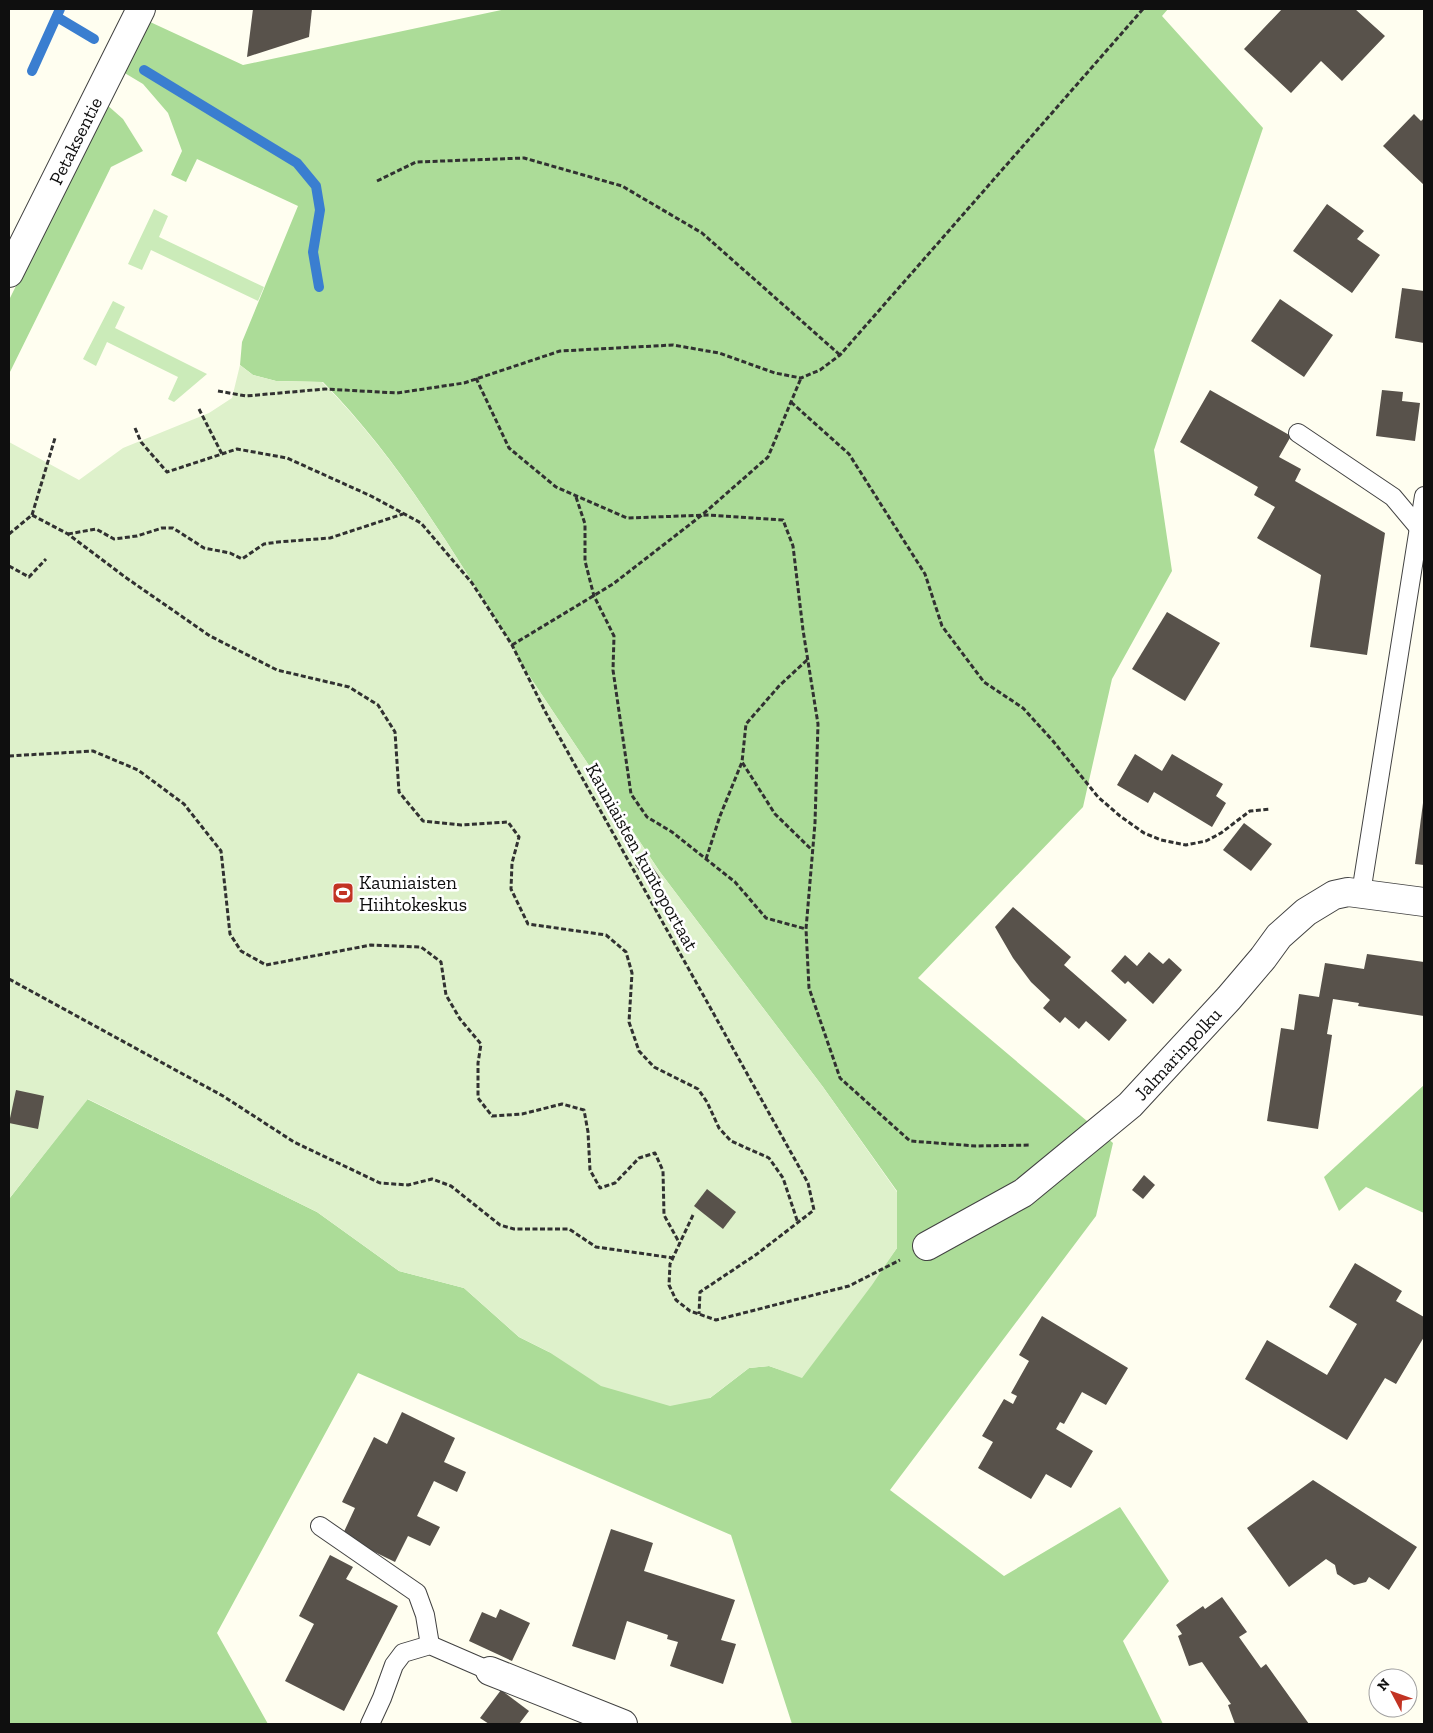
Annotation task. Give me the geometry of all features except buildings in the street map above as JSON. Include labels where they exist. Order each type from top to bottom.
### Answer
[{"type":"street","name":"Petaksentie","points":[[9,273],[142,9]]},
{"type":"street","name":"Jalmarinpolku","points":[[927,1246],[1023,1193],[1130,1105],[1229,998],[1279,936],[1317,904],[1334,895],[1348,892],[1424,902]]},
{"type":"street","points":[[490,1671],[623,1724]]},
{"type":"lane","points":[[1298,433],[1393,497],[1419,528]]},
{"type":"lane","points":[[1361,893],[1424,496]]},
{"type":"lane","points":[[320,1526],[417,1593],[425,1615],[430,1645]]},
{"type":"lane","points":[[370,1724],[394,1665],[404,1653],[430,1645],[490,1671]]},
{"type":"path","points":[[218,391],[246,396],[325,389],[397,393],[464,383],[560,352],[673,345],[719,353],[775,373],[801,378],[820,370],[840,356],[1143,9]]},
{"type":"path","points":[[377,181],[416,162],[524,158],[622,186],[702,233],[840,356]]},
{"type":"path","points":[[476,378],[509,448],[556,487],[627,518],[702,515],[783,520],[793,546],[818,724],[816,823],[806,929],[809,988],[840,1078],[910,1141],[976,1146],[1037,1145],[1060,1164]]},
{"type":"path","points":[[512,645],[594,596],[702,515],[768,457],[801,378]]},
{"type":"path","points":[[791,402],[849,454],[925,574],[942,626],[984,682],[1023,708],[1053,741],[1098,797],[1120,816],[1144,833],[1161,840],[1186,845],[1206,841],[1221,833],[1250,811],[1270,809]]},
{"type":"path","points":[[199,408],[222,454]]},
{"type":"path","name":"Kauniaisten kuntoportaat","points":[[135,428],[141,442],[167,472],[237,449],[287,458],[371,496],[421,523],[472,582],[512,645],[550,722],[808,1183],[814,1210],[798,1223]]},
{"type":"path","points":[[9,534],[32,515],[56,438]]},
{"type":"path","points":[[576,496],[585,524],[585,560],[594,596],[614,636],[613,670],[630,794],[647,817],[672,832],[735,882],[766,918],[806,929]]},
{"type":"path","points":[[68,534],[96,529],[114,539],[137,536],[162,528],[173,528],[204,548],[230,553],[242,559],[264,544],[330,538],[404,513]]},
{"type":"path","points":[[32,515],[68,534],[210,636],[277,670],[349,687],[378,705],[395,732],[399,792],[423,821],[461,825],[508,822],[519,837],[512,863],[511,889],[528,924],[606,935],[626,952],[632,973],[629,1022],[639,1051],[654,1067],[698,1089],[720,1128],[731,1141],[769,1158],[783,1178],[798,1223],[757,1254],[700,1292],[699,1314]]},
{"type":"path","points":[[9,566],[29,577],[46,559]]},
{"type":"path","points":[[706,859],[720,816],[742,762],[746,724],[779,686],[808,660]]},
{"type":"path","points":[[9,756],[93,751],[138,770],[184,804],[221,851],[230,934],[242,951],[266,965],[371,945],[421,946],[441,962],[446,995],[460,1019],[481,1044],[478,1062],[478,1098],[492,1116],[522,1114],[562,1104],[584,1110],[588,1132],[590,1170],[600,1188],[615,1183],[639,1158],[655,1153],[663,1171],[664,1215],[680,1244]]},
{"type":"path","points":[[742,762],[775,814],[813,852]]},
{"type":"path","points":[[9,979],[223,1096],[294,1142],[380,1183],[408,1185],[432,1179],[451,1186],[500,1225],[514,1229],[569,1229],[596,1247],[674,1258]]},
{"type":"path","points":[[693,1215],[670,1264],[669,1286],[676,1300],[690,1311],[716,1320],[849,1286],[927,1246]]},
{"type":"green space","points":[[506,9],[1168,9],[1162,16],[1263,128],[1154,450],[1172,571],[1112,679],[1083,807],[918,978],[1113,1143],[1096,1216],[890,1490],[1004,1576],[1120,1507],[1169,1581],[1123,1641],[1163,1724],[792,1724],[731,1535],[358,1373],[217,1633],[268,1724],[9,1724],[9,1199],[87,1099],[317,1212],[399,1271],[464,1288],[519,1337],[549,1352],[710,1398],[749,1368],[769,1366],[802,1377],[897,1248],[897,1191],[823,1087],[660,872],[518,659],[512,645],[469,576],[401,475],[351,412],[323,382],[276,381],[253,375],[240,365],[242,342],[298,206],[197,159],[186,182],[171,175],[182,151],[168,113],[143,84],[123,72],[148,21],[243,65]]},
{"type":"green space","points":[[106,104],[123,119],[143,151],[111,167],[9,374],[9,300]]},
{"type":"green space","points":[[154,209],[168,216],[159,237],[264,287],[258,301],[151,250],[142,270],[128,264]]},
{"type":"green space","points":[[113,301],[125,307],[115,328],[207,374],[174,402],[168,399],[178,377],[107,342],[96,366],[83,359]]},
{"type":"green space","name":"Kauniaisten Hiihtokeskus","points":[[240,365],[253,375],[276,381],[322,382],[376,443],[401,475],[447,542],[512,645],[518,659],[660,872],[823,1087],[897,1192],[897,1248],[872,1285],[802,1378],[769,1366],[749,1368],[710,1398],[670,1406],[601,1386],[549,1352],[519,1337],[464,1288],[399,1271],[317,1212],[88,1099],[9,1199],[9,442],[79,480],[123,448],[209,413],[232,398]]},
{"type":"green space","points":[[1424,1085],[1424,1213],[1366,1187],[1339,1211],[1324,1177]]},
{"type":"waterway","points":[[32,71],[60,9]]},
{"type":"waterway","points":[[57,17],[94,39]]},
{"type":"waterway","points":[[144,70],[297,163],[316,186],[320,210],[313,252],[319,287]]},
{"type":"place","name":"Kauniaisten Hiihtokeskus","points":[[343,893]]}]
